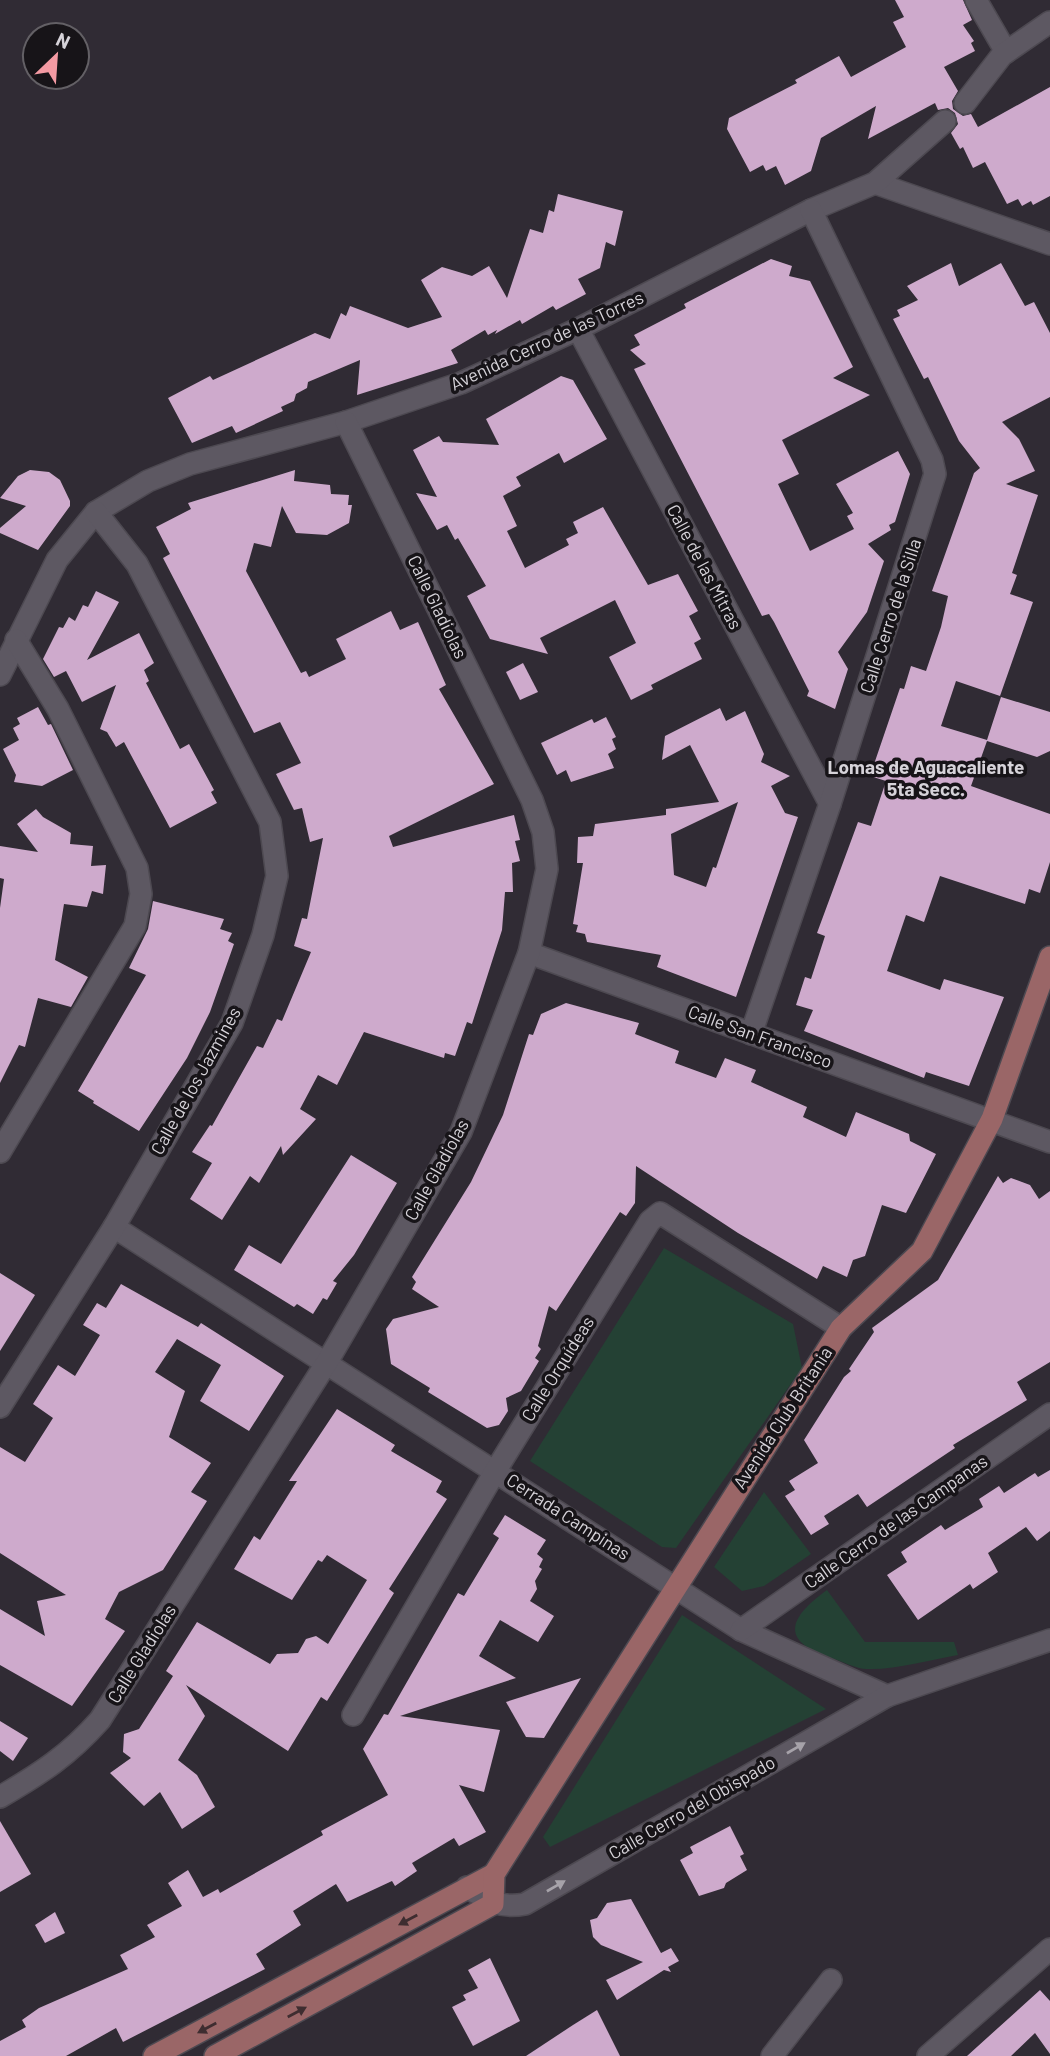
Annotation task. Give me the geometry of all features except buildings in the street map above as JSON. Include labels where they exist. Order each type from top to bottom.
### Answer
[{"type":"main road","name":"Avenida Club Britania","points":[[493,1904],[495,1874],[675,1586],[841,1328],[922,1251],[992,1119],[1050,957]]},
{"type":"main road","points":[[154,2056],[495,1874]]},
{"type":"main road","name":"Calle Cerro del Obispado","points":[[215,2056],[493,1904]]},
{"type":"street","points":[[976,0],[1006,52]]},
{"type":"street","points":[[965,103],[1006,52],[1050,22]]},
{"type":"street","name":"Avenida Cerro de las Torres","points":[[0,676],[57,560],[96,512],[148,481],[190,464],[346,422],[461,383],[578,329],[811,210],[875,183],[945,121]]},
{"type":"street","points":[[875,183],[1050,244]]},
{"type":"street","name":"Calle Cerro de la Silla","points":[[751,1034],[830,804],[935,474],[932,460],[811,210]]},
{"type":"street","name":"Calle de las Mitras","points":[[578,329],[830,804]]},
{"type":"street","name":"Calle Gladiolas","points":[[0,1797],[49,1768],[74,1749],[100,1720],[327,1362],[461,1132],[528,953],[547,869],[543,832],[532,800],[346,422]]},
{"type":"street","name":"Calle de los Jazmines","points":[[0,1407],[114,1227],[232,1023],[262,935],[277,876],[270,822],[137,564],[96,512]]},
{"type":"street","points":[[0,1152],[135,926],[141,894],[137,868],[112,815],[58,709],[16,640]]},
{"type":"street","name":"Calle San Francisco","points":[[528,953],[1050,1142]]},
{"type":"street","name":"Calle Orquídeas","points":[[353,1715],[496,1470],[650,1221],[660,1213],[841,1328]]},
{"type":"street","name":"Cerrada Campinas","points":[[114,1227],[496,1470],[741,1630],[830,1673],[887,1696]]},
{"type":"street","name":"Calle Cerro de las Campanas","points":[[741,1630],[1050,1415]]},
{"type":"street","points":[[887,1696],[1050,1640]]},
{"type":"street","name":"Calle Cerro del Obispado","points":[[493,1904],[510,1908],[525,1904],[887,1696]]},
{"type":"street","points":[[467,1887],[493,1904]]},
{"type":"street","points":[[928,2056],[1050,1949]]},
{"type":"street","points":[[772,2056],[831,1980]]},
{"type":"green space","points":[[664,1248],[793,1324],[802,1368],[676,1548],[662,1547],[530,1461]]},
{"type":"green space","points":[[764,1492],[811,1554],[764,1586],[742,1591],[714,1567]]},
{"type":"green space","points":[[827,1590],[865,1642],[954,1642],[958,1655],[901,1666],[867,1669],[814,1651],[803,1644],[795,1627],[805,1609]]},
{"type":"green space","points":[[682,1615],[826,1709],[550,1847],[543,1837]]},
{"type":"district","name":"Lomas de Aguacaliente 5ta Secc.","points":[[926,778]]}]
